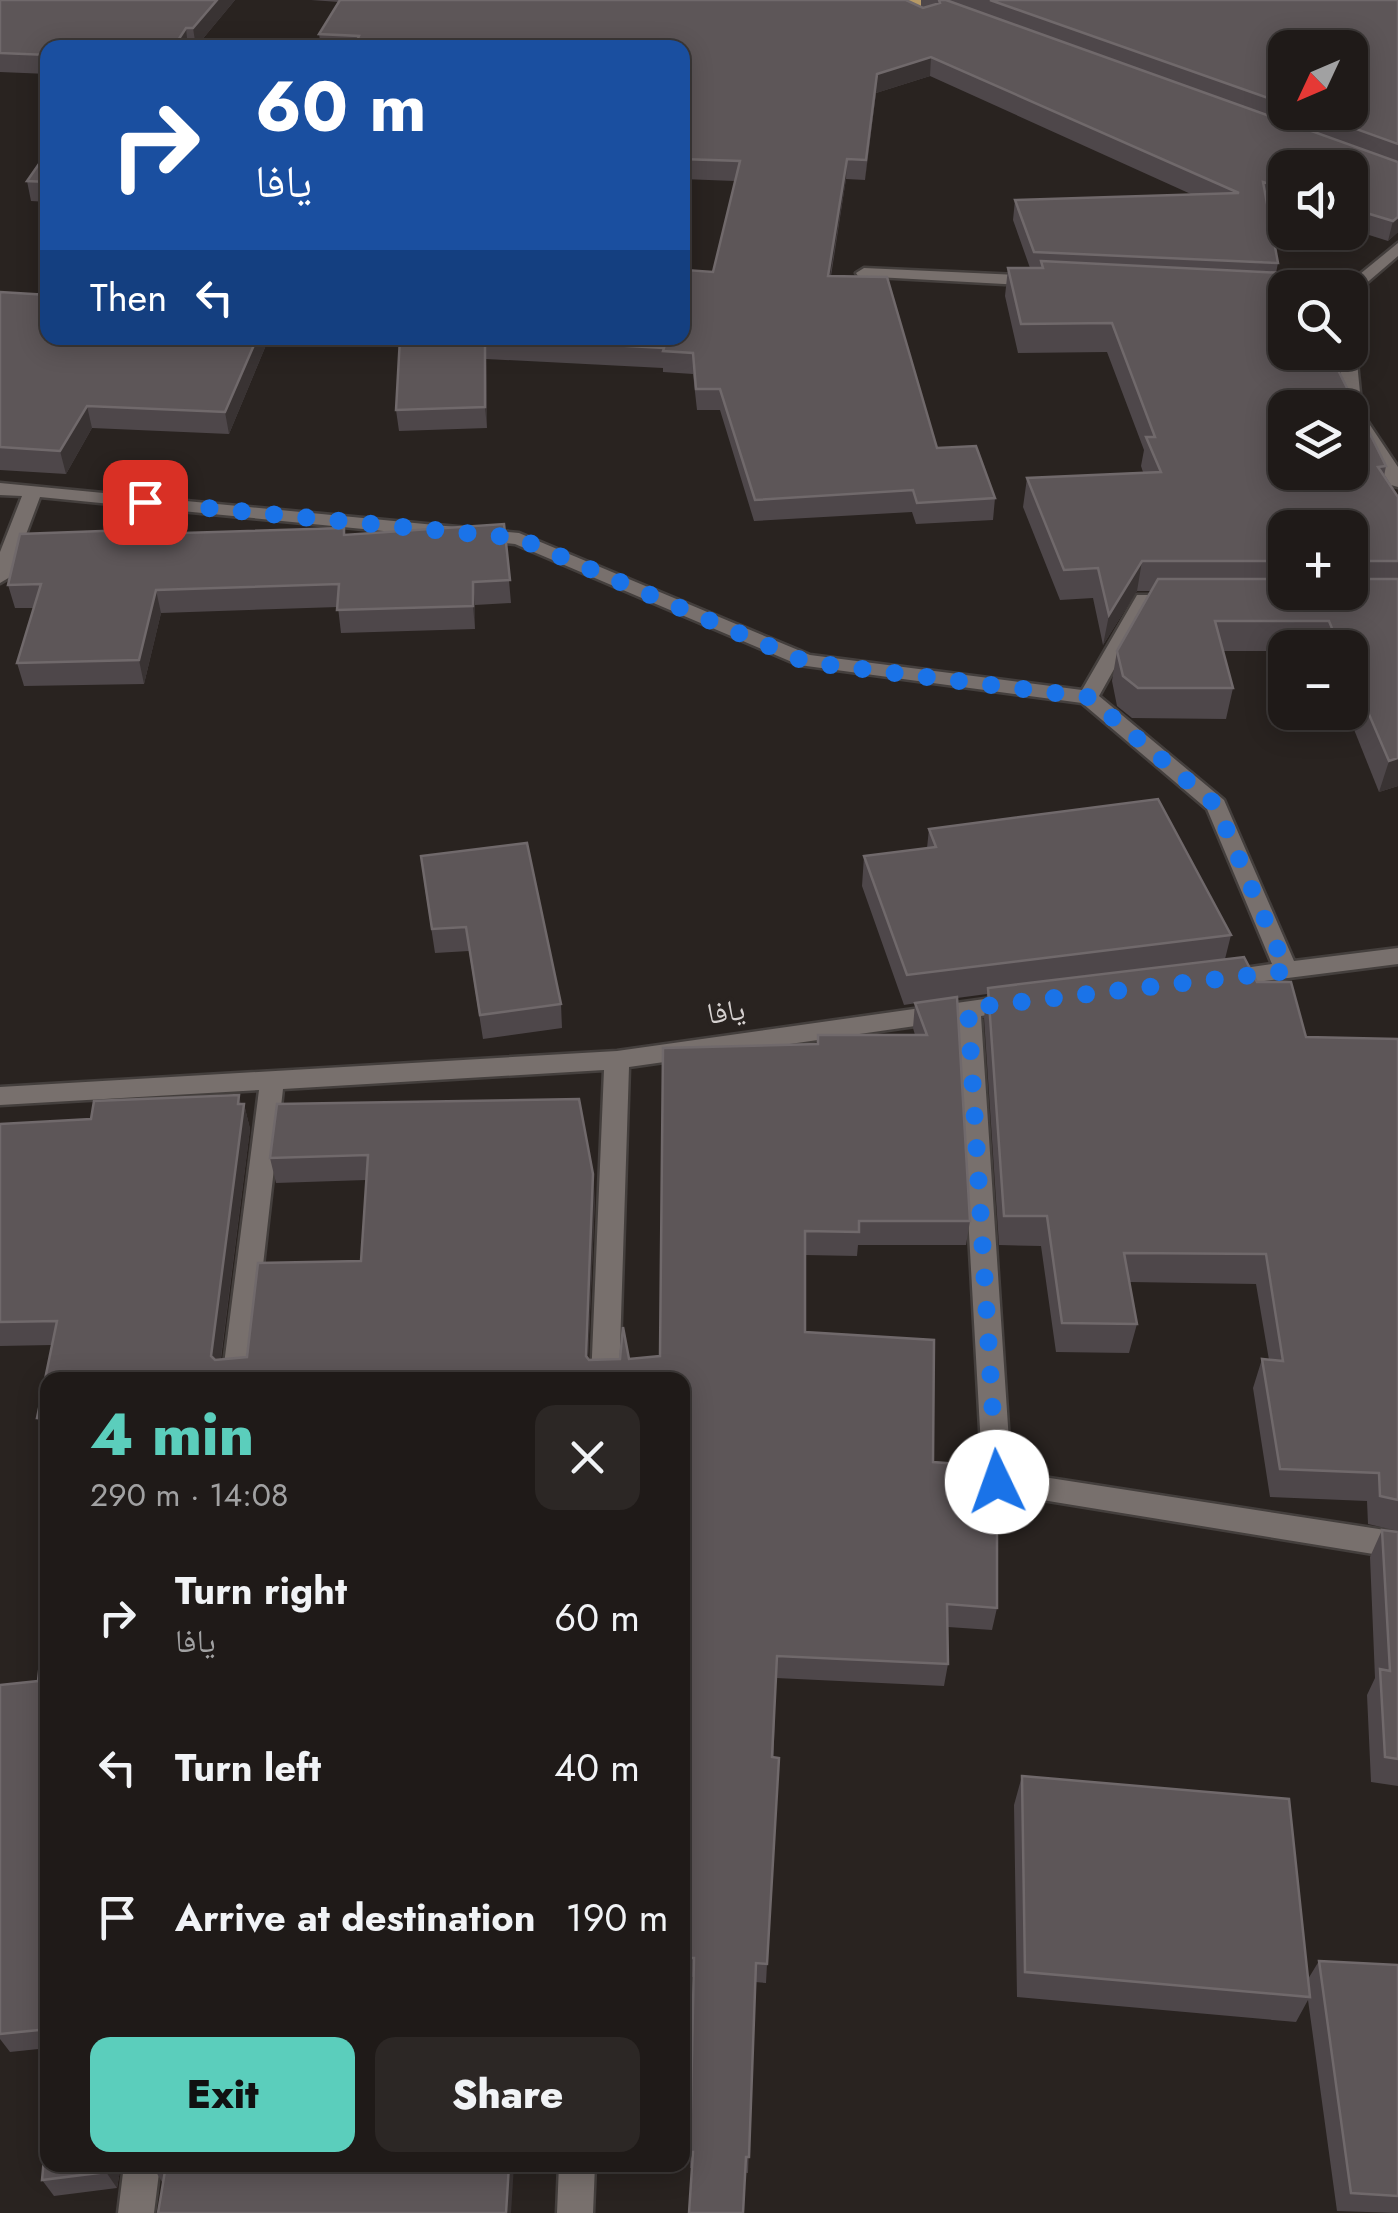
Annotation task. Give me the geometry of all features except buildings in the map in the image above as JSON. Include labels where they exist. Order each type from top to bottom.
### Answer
[{"type":"main road","points":[[892,6],[958,25],[912,0]]},
{"type":"street","points":[[1368,273],[1398,248]]},
{"type":"street","points":[[864,273],[1055,282]]},
{"type":"street","points":[[1349,370],[1353,412],[1398,481]]},
{"type":"street","points":[[0,489],[518,538],[806,662],[1088,697],[1216,805],[1287,971]]},
{"type":"street","points":[[0,577],[33,491]]},
{"type":"street","points":[[1088,697],[1144,599],[1203,599]]},
{"type":"street","points":[[1193,982],[1398,956]]},
{"type":"street","name":"يافا","points":[[0,1096],[617,1060],[1043,1000]]},
{"type":"street","points":[[968,1008],[997,1482],[1398,1544]]},
{"type":"street","points":[[606,1372],[617,1060]]},
{"type":"street","points":[[237,1372],[272,1082]]},
{"type":"street","points":[[136,2213],[141,2172]]},
{"type":"street","points":[[575,2213],[576,2172]]},
{"type":"route","points":[[145,502],[518,538],[806,662],[1088,697],[1216,805],[1287,971],[968,1008],[997,1482]]}]
